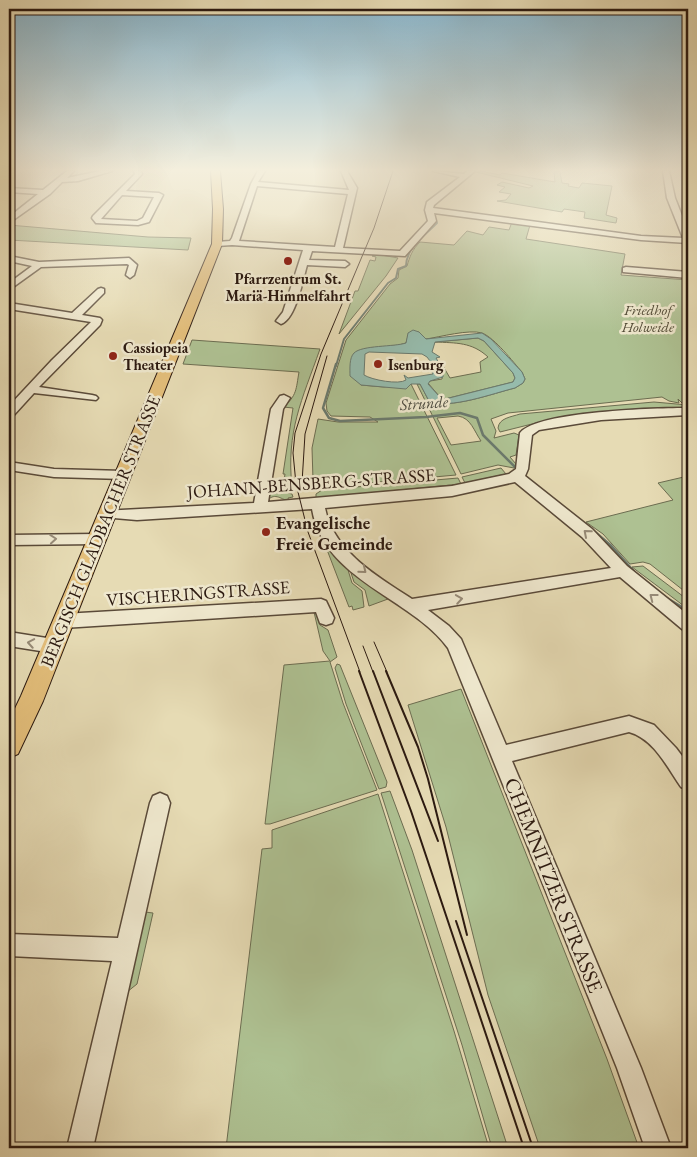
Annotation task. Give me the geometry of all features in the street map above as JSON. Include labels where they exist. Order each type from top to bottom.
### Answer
[{"type":"main road","name":"BERGISCH GLADBACHER STRASSE","points":[[9,746],[31,701],[123,475],[225,243],[221,225]]},
{"type":"street","points":[[225,243],[236,239],[241,225]]},
{"type":"street","points":[[338,250],[344,225]]},
{"type":"street","points":[[225,243],[402,254],[429,225]]},
{"type":"street","points":[[545,225],[631,236],[688,240],[685,225]]},
{"type":"street","points":[[281,321],[288,312],[308,249]]},
{"type":"street","points":[[9,259],[39,265],[129,261],[133,265],[130,275]]},
{"type":"street","points":[[304,262],[345,264]]},
{"type":"street","points":[[9,288],[39,265]]},
{"type":"street","points":[[626,270],[688,275]]},
{"type":"street","points":[[74,316],[101,291]]},
{"type":"street","points":[[9,306],[95,319],[97,323],[30,389],[9,413]]},
{"type":"street","points":[[30,389],[92,398]]},
{"type":"street","points":[[260,507],[278,409],[284,398]]},
{"type":"street","points":[[688,411],[562,420],[536,426],[526,433],[519,474],[587,533],[622,570],[688,624]]},
{"type":"street","points":[[9,466],[60,473],[123,475]]},
{"type":"street","name":"JOHANN-BENSBERG-STRASSE","points":[[107,514],[137,515],[260,507],[452,491],[519,474]]},
{"type":"street","name":"CHEMNITZER STRASSE","points":[[318,503],[319,513],[332,542],[355,564],[441,627]]},
{"type":"street","points":[[9,540],[97,539]]},
{"type":"street","points":[[409,605],[437,603],[622,570]]},
{"type":"street","name":"CHEMNITZER STRASSE","points":[[437,603],[433,613],[441,627],[455,644],[629,1068],[658,1148]]},
{"type":"street","name":"VISCHERINGSTRASSE","points":[[63,621],[322,605],[326,618]]},
{"type":"street","points":[[9,639],[53,646]]},
{"type":"street","points":[[501,754],[629,724],[639,725],[651,732],[688,780]]},
{"type":"street","points":[[80,1148],[160,803]]},
{"type":"street","points":[[9,945],[126,950]]},
{"type":"green space","points":[[9,225],[148,237],[191,238],[188,250],[9,240]]},
{"type":"green space","name":"Friedhof Holweide","points":[[511,225],[530,225],[526,239],[625,254],[621,275],[688,280],[688,404],[682,403],[678,399],[679,403],[662,397],[508,413],[491,419],[496,431],[494,438],[514,433],[519,435],[516,455],[510,457],[516,464],[514,468],[498,465],[461,474],[417,384],[420,384],[429,401],[448,403],[472,400],[515,388],[523,383],[525,379],[522,372],[503,351],[482,333],[462,333],[426,339],[419,332],[408,336],[406,343],[367,349],[355,353],[361,385],[384,387],[411,384],[456,475],[323,487],[322,483],[313,480],[312,448],[318,419],[338,422],[378,422],[370,417],[331,416],[327,411],[326,403],[346,340],[390,284],[398,278],[399,270],[407,266],[410,256],[420,242],[454,245],[467,231],[483,235],[489,227],[509,230]],"holes":[[[458,416],[466,419],[481,441],[451,445],[437,418]]]},
{"type":"green space","points":[[376,254],[398,258],[386,276],[339,334],[355,291],[358,291],[370,260],[375,261],[376,257],[372,256]]},
{"type":"green space","points":[[478,338],[484,341],[513,373],[515,378],[513,382],[445,399],[439,396],[428,383],[442,379],[443,370],[438,367],[443,366],[450,378],[481,372],[480,362],[488,357],[470,346],[457,343],[435,342]]},
{"type":"green space","points":[[192,340],[320,349],[293,432],[291,449],[292,487],[287,488],[288,493],[292,494],[293,497],[288,498],[289,501],[276,497],[268,500],[267,493],[282,493],[293,408],[283,407],[293,396],[299,372],[183,364]]},
{"type":"green space","points":[[654,402],[688,405],[688,408],[560,417],[500,432],[498,428],[503,420],[520,414]]},
{"type":"green space","points":[[501,468],[506,474],[465,483],[462,477]]},
{"type":"green space","points":[[688,476],[688,594],[650,564],[643,562],[630,564],[603,534],[586,522],[673,500],[658,483]]},
{"type":"green space","points":[[458,478],[461,484],[316,498],[316,494],[322,490]]},
{"type":"green space","points":[[324,542],[350,566],[348,570],[352,583],[362,591],[364,607],[353,610],[352,606],[349,607]]},
{"type":"green space","points":[[643,566],[688,600],[688,609],[632,567]]},
{"type":"green space","points":[[352,568],[388,599],[369,606],[365,590],[354,582],[350,570]]},
{"type":"green space","points":[[314,612],[316,612],[320,625],[328,630],[337,657],[330,662],[343,703],[377,790],[265,824],[284,665],[330,661],[323,651]]},
{"type":"green space","points":[[337,664],[340,665],[387,782],[386,787],[379,789],[346,704],[335,668]]},
{"type":"green space","points":[[461,689],[607,1059],[639,1148],[540,1148],[488,995],[446,827],[408,705]]},
{"type":"green space","points":[[390,791],[412,850],[508,1148],[492,1148],[462,1045],[381,793]]},
{"type":"green space","points":[[378,794],[454,1031],[489,1148],[226,1148],[262,849],[272,848],[272,830]]},
{"type":"green space","points":[[145,912],[153,913],[137,984],[127,992]]},
{"type":"shaded area","points":[[413,330],[419,332],[426,339],[482,333],[491,339],[522,372],[525,379],[523,383],[515,388],[472,400],[438,403],[429,401],[420,384],[411,384],[406,389],[361,385],[350,376],[352,355],[358,350],[406,343],[408,333]],"holes":[[[478,338],[484,341],[513,373],[515,378],[513,382],[445,399],[439,396],[428,384],[430,381],[443,377],[443,370],[438,367],[430,368],[433,374],[408,378],[404,375],[406,380],[398,382],[379,380],[364,375],[365,354],[369,352],[422,354],[433,365],[439,363],[436,358],[440,357],[432,352],[435,342]]]},
{"type":"waterway","name":"Strunde","points":[[336,366],[344,339],[388,283],[396,278],[398,269],[406,266],[409,253],[435,225]]},
{"type":"waterway","name":"Strunde","points":[[336,364],[323,408],[329,418],[340,421],[426,417],[460,413],[477,418],[483,435],[519,471]]},
{"type":"waterway","name":"Strunde","points":[[590,528],[611,546],[635,573]]},
{"type":"waterway","name":"Strunde","points":[[663,596],[688,611]]},
{"type":"tram line","points":[[360,672],[308,532],[296,484],[293,453],[295,433],[321,354],[375,225]]},
{"type":"tram line","points":[[302,483],[305,434],[327,356]]},
{"type":"tram line","points":[[374,642],[387,672]]},
{"type":"tram line","points":[[363,646],[373,672]]},
{"type":"tram line","points":[[359,671],[411,811],[524,1148]]},
{"type":"tram line","points":[[373,671],[438,841]]},
{"type":"tram line","points":[[386,671],[418,747],[428,779],[467,935]]},
{"type":"tram line","points":[[456,921],[533,1148]]},
{"type":"place","name":"Pfarrzentrum St. Mariä-Himmelfahrt","points":[[288,261]]},
{"type":"place","name":"Cassiopeia Theater","points":[[113,356]]},
{"type":"place","name":"Isenburg","points":[[378,364]]},
{"type":"place","name":"Evangelische Freie Gemeinde","points":[[266,532]]}]
